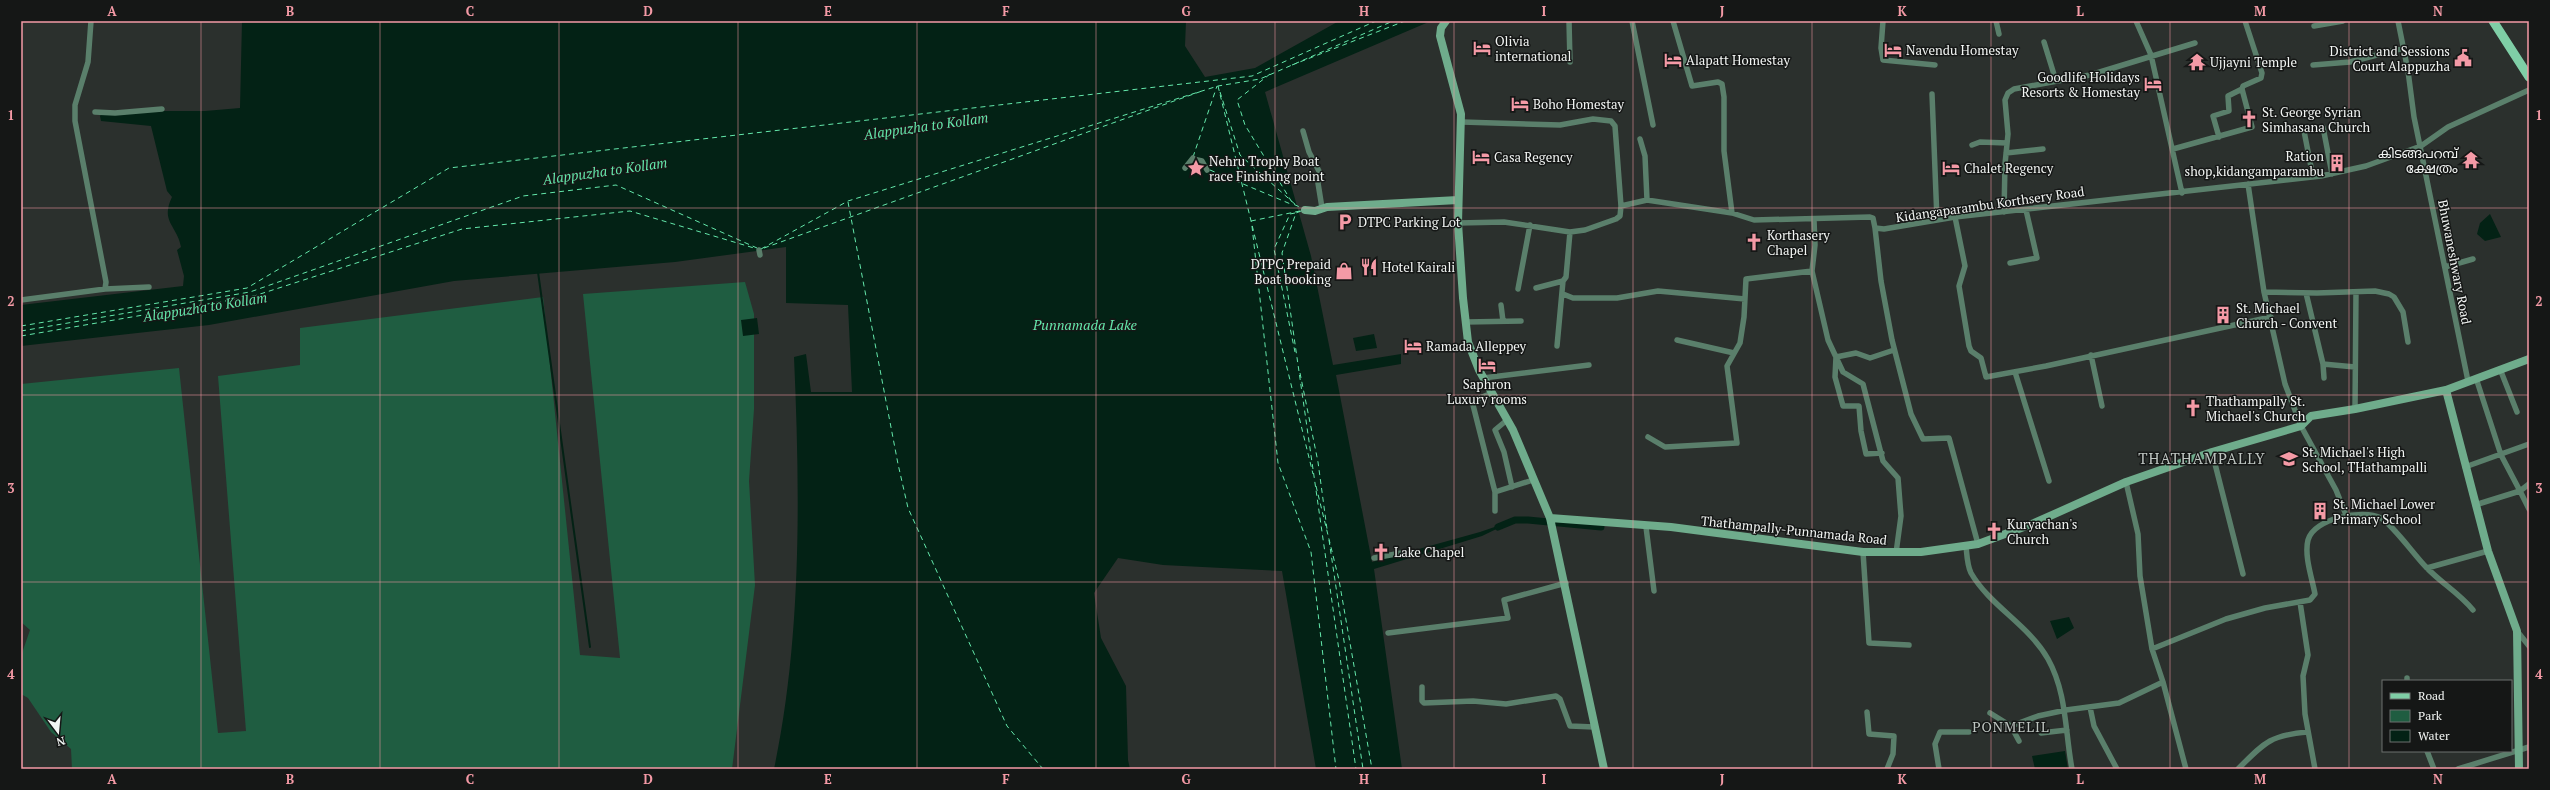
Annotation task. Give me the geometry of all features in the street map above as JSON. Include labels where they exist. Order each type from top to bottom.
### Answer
[{"type":"main road","points":[[1446,21],[1441,28],[1440,36],[1460,105],[1462,122],[1458,223],[1466,322],[1472,356],[1516,437],[1550,518],[1566,583],[1594,727],[1604,769]]},
{"type":"main road","points":[[2493,21],[2529,77]]},
{"type":"main road","points":[[1305,210],[1315,211],[1322,208],[1458,200]]},
{"type":"main road","name":"Thathampally-Punnamada Road","points":[[1550,518],[1617,522],[1646,527],[1671,527],[1862,552],[1920,552],[1966,546],[1978,544],[2026,526],[2126,482],[2212,452],[2301,426],[2311,416],[2355,409],[2446,390],[2529,359]]},
{"type":"main road","points":[[2446,390],[2488,551],[2517,631],[2514,682],[2519,769]]},
{"type":"street","points":[[91,21],[88,62],[74,115],[106,282],[105,289]]},
{"type":"street","points":[[1569,21],[1570,62]]},
{"type":"street","points":[[1632,21],[1654,125]]},
{"type":"street","points":[[1672,21],[1692,86],[1718,82],[1722,84],[1724,97],[1724,151],[1732,213]]},
{"type":"street","points":[[1883,21],[1881,48],[1883,60],[1935,66]]},
{"type":"street","points":[[1996,21],[1999,34]]},
{"type":"street","points":[[2136,21],[2151,56],[2182,193]]},
{"type":"street","points":[[2219,137],[2213,116],[2229,111],[2228,96],[2262,76],[2245,21]]},
{"type":"street","points":[[2314,26],[2343,21]]},
{"type":"street","name":"Bhuwaneshwary Road","points":[[2398,21],[2404,48],[2414,117],[2468,381]]},
{"type":"street","points":[[2044,42],[2056,81]]},
{"type":"street","points":[[2004,212],[2007,143],[2005,100],[2008,93],[2014,89],[2090,75],[2194,43]]},
{"type":"street","points":[[2313,64],[2350,62],[2404,48]]},
{"type":"street","points":[[2173,149],[2252,127],[2242,89]]},
{"type":"street","name":"Kidangaparambu Korthsery Road","points":[[1875,228],[1902,227],[1955,217],[2026,210],[2119,198],[2182,193],[2332,174],[2366,166],[2421,146],[2448,127],[2529,90]]},
{"type":"street","points":[[1932,94],[1937,220]]},
{"type":"street","points":[[95,112],[115,113],[162,109]]},
{"type":"street","points":[[1458,223],[1530,225],[1570,232],[1585,230],[1616,219],[1620,216],[1621,206],[1615,126],[1610,121],[1593,119],[1560,125],[1462,122]]},
{"type":"street","points":[[2323,127],[2332,174]]},
{"type":"street","points":[[1304,131],[1309,152],[1320,173],[1318,183],[1322,208]]},
{"type":"street","points":[[2304,131],[2313,177]]},
{"type":"street","points":[[1640,139],[1645,156],[1647,200]]},
{"type":"street","points":[[1972,145],[1980,142],[2007,143]]},
{"type":"street","points":[[2006,153],[2043,149]]},
{"type":"street","points":[[1185,168],[1193,158],[1202,161],[1207,170]]},
{"type":"street","points":[[2248,184],[2264,292],[2284,378],[2301,426],[2336,490],[2346,515]]},
{"type":"street","points":[[1621,206],[1647,200],[1732,213],[1754,220],[1873,218],[1881,281],[1894,350],[1911,414],[1923,439],[1949,438],[1978,544]]},
{"type":"street","points":[[2010,264],[2037,258],[2026,210]]},
{"type":"street","points":[[1955,217],[1964,266],[1959,286],[1970,349],[1981,358],[1986,377],[2271,317]]},
{"type":"street","points":[[1814,220],[1815,245],[1812,271],[1828,340],[1843,372],[1863,384],[1884,461],[1898,478],[1901,516],[1896,553]]},
{"type":"street","points":[[1518,289],[1530,225]]},
{"type":"street","points":[[1557,346],[1563,281],[1566,277],[1570,232]]},
{"type":"street","points":[[2444,267],[2473,259]]},
{"type":"street","points":[[1648,437],[1665,447],[1737,443],[1727,366],[1740,343],[1746,279],[1812,271]]},
{"type":"street","points":[[1536,288],[1563,281]]},
{"type":"street","points":[[21,300],[105,289],[149,287]]},
{"type":"street","points":[[1563,294],[1572,298],[1616,298],[1658,291],[1744,299]]},
{"type":"street","points":[[2264,292],[2306,293],[2375,291],[2394,297],[2403,312],[2408,342]]},
{"type":"street","points":[[2355,409],[2356,292]]},
{"type":"street","points":[[2306,293],[2323,364],[2324,378]]},
{"type":"street","points":[[1501,305],[1503,321]]},
{"type":"street","points":[[1466,322],[1521,321]]},
{"type":"street","points":[[1677,340],[1734,353]]},
{"type":"street","points":[[1836,357],[1856,354],[1870,358],[1894,350]]},
{"type":"street","points":[[2091,355],[2102,406]]},
{"type":"street","points":[[1836,357],[1835,377],[1842,406],[1860,406],[1861,431],[1866,454],[1882,453]]},
{"type":"street","points":[[2323,364],[2355,367]]},
{"type":"street","points":[[1483,378],[1589,365]]},
{"type":"street","points":[[2500,369],[2517,412]]},
{"type":"street","points":[[2015,372],[2049,482]]},
{"type":"street","points":[[2476,378],[2501,455],[2529,509]]},
{"type":"street","points":[[1492,393],[1472,401],[1495,492],[1495,511]]},
{"type":"street","points":[[1507,420],[1495,430],[1504,452],[1512,487]]},
{"type":"street","points":[[2466,467],[2529,444]]},
{"type":"street","points":[[2212,452],[2243,574]]},
{"type":"street","points":[[1495,492],[1533,480]]},
{"type":"street","points":[[2126,482],[2138,534],[2140,576],[2152,649],[2163,682],[2186,769]]},
{"type":"street","points":[[2475,505],[2520,491],[2529,484]]},
{"type":"street","points":[[2152,649],[2226,619],[2265,608],[2310,600],[2315,594],[2308,553],[2308,540],[2313,531],[2324,524],[2346,515],[2369,515],[2381,518],[2427,568],[2461,595],[2473,610]]},
{"type":"street","points":[[1646,527],[1654,591]]},
{"type":"street","points":[[1966,546],[1971,572],[1991,597],[2020,624],[2047,658],[2055,672],[2066,710],[2072,769]]},
{"type":"street","points":[[2427,568],[2488,551]]},
{"type":"street","points":[[1862,552],[1870,643],[1909,645]]},
{"type":"street","points":[[1374,558],[1401,553]]},
{"type":"street","points":[[1388,633],[1508,618],[1504,600],[1566,583]]},
{"type":"street","points":[[2300,602],[2308,651],[2302,681],[2308,732],[2315,769]]},
{"type":"street","points":[[2517,631],[2529,646]]},
{"type":"street","points":[[2011,726],[2066,710],[2119,702],[2163,682]]},
{"type":"street","points":[[1422,687],[1422,701],[1424,703],[1473,701],[1506,704],[1556,696],[1560,699],[1570,726],[1594,727]]},
{"type":"street","points":[[2090,707],[2094,726],[2117,769]]},
{"type":"street","points":[[1867,712],[1869,734],[1894,736],[1893,754],[1887,769]]},
{"type":"street","points":[[1990,713],[2011,726],[2019,741]]},
{"type":"street","points":[[2041,733],[2067,730]]},
{"type":"street","points":[[1939,769],[1935,744],[1940,732],[1969,732]]},
{"type":"street","points":[[2238,769],[2258,749],[2276,736],[2308,732]]},
{"type":"street","points":[[2458,769],[2529,747]]},
{"type":"street","points":[[2428,752],[2434,769]]},
{"type":"green space","points":[[745,282],[754,314],[754,409],[749,481],[755,585],[732,769],[72,769],[71,749],[51,732],[28,698],[21,694],[21,656],[30,630],[21,622],[21,384],[179,368],[218,733],[246,731],[218,376],[300,365],[300,328],[543,297],[580,655],[620,658],[583,294]]},
{"type":"water","name":"Punnamada Lake","points":[[242,21],[1186,21],[1185,46],[1205,77],[1255,68],[1339,21],[1431,21],[1265,92],[1311,256],[1333,365],[1401,354],[1401,364],[1336,375],[1372,562],[1480,532],[1515,520],[1482,536],[1374,569],[1402,769],[1316,769],[1282,571],[1163,565],[1118,558],[1094,593],[1101,638],[1126,686],[1128,760],[1130,769],[774,769],[790,668],[797,564],[798,512],[794,357],[806,354],[811,392],[852,392],[848,305],[786,303],[786,247],[675,262],[454,281],[209,325],[21,346],[21,305],[183,286],[184,276],[177,250],[181,247],[176,233],[170,223],[168,212],[172,197],[167,191],[151,126],[101,121],[100,116],[104,111],[205,111],[240,108]]},
{"type":"water","points":[[2490,214],[2501,237],[2485,241],[2477,234],[2480,223]]},
{"type":"water","points":[[757,318],[759,334],[743,336],[741,320]]},
{"type":"water","points":[[1374,334],[1377,348],[1356,351],[1353,338]]},
{"type":"water","points":[[2069,617],[2074,628],[2057,639],[2050,621]]},
{"type":"water","points":[[2065,751],[2068,769],[2035,769],[2032,756]]},
{"type":"waterway","points":[[538,272],[590,647]]},
{"type":"waterway","points":[[1498,527],[1515,520],[1601,527]]},
{"type":"ferry route","points":[[21,326],[247,288],[449,168],[1252,76],[1376,21]]},
{"type":"ferry route","points":[[761,249],[848,201],[1218,86],[1260,79],[1393,21]]},
{"type":"ferry route","points":[[1292,65],[1405,21]]},
{"type":"ferry route","points":[[1270,74],[1237,100],[1245,125],[1293,204],[1302,208]]},
{"type":"ferry route","points":[[1193,157],[1217,86]]},
{"type":"ferry route","points":[[1218,86],[1313,474]]},
{"type":"ferry route","points":[[764,248],[1202,91]]},
{"type":"ferry route","points":[[1220,92],[1240,155],[1297,206]]},
{"type":"ferry route","points":[[1210,170],[1293,205]]},
{"type":"ferry route","points":[[21,331],[250,292],[523,196],[616,185],[757,248]]},
{"type":"ferry route","points":[[848,202],[898,464],[908,508],[1007,726],[1043,769]]},
{"type":"ferry route","points":[[21,336],[254,296],[462,229],[630,211],[754,248]]},
{"type":"ferry route","points":[[1251,221],[1300,211]]},
{"type":"ferry route","points":[[1301,211],[1296,213],[1282,253],[1356,769]]},
{"type":"ferry route","points":[[1295,213],[1290,214],[1274,249],[1295,352]]},
{"type":"ferry route","points":[[1252,226],[1278,463],[1311,552],[1336,769]]},
{"type":"ferry route","points":[[1300,373],[1318,462],[1327,529]]},
{"type":"ferry route","points":[[1316,486],[1339,580],[1372,769]]},
{"type":"ferry route","points":[[1329,540],[1363,769]]},
{"type":"place","name":"Olivia international","points":[[1482,48]]},
{"type":"place","name":"Navendu Homestay","points":[[1893,50]]},
{"type":"place","name":"District and Sessions Court Alappuzha","points":[[2463,58]]},
{"type":"place","name":"Alapatt Homestay","points":[[1673,60]]},
{"type":"place","name":"Ujjayni Temple","points":[[2197,62]]},
{"type":"place","name":"Goodlife Holidays Resorts & Homestay","points":[[2153,84]]},
{"type":"place","name":"Boho Homestay","points":[[1520,104]]},
{"type":"place","name":"St. George Syrian Simhasana Church","points":[[2249,119]]},
{"type":"place","name":"Casa Regency","points":[[1481,157]]},
{"type":"place","name":"കിടങ്ങപറമ്പ് ക്ഷേത്രം","points":[[2471,160]]},
{"type":"place","name":"Ration shop,kidangamparambu","points":[[2337,163]]},
{"type":"place","name":"Nehru Trophy Boat race Finishing point","points":[[1196,168]]},
{"type":"place","name":"Chalet Regency","points":[[1951,168]]},
{"type":"place","name":"DTPC Parking Lot","points":[[1345,222]]},
{"type":"place","name":"Korthasery Chapel","points":[[1754,242]]},
{"type":"place","name":"Hotel Kairali","points":[[1369,267]]},
{"type":"place","name":"DTPC Prepaid Boat booking","points":[[1344,271]]},
{"type":"place","name":"St. Michael Church - Convent","points":[[2223,315]]},
{"type":"place","name":"Ramada Alleppey","points":[[1413,346]]},
{"type":"place","name":"Saphron Luxury rooms","points":[[1487,365]]},
{"type":"place","name":"Thathampally St. Michael's Church","points":[[2193,408]]},
{"type":"place","name":"St. Michael's High School, THathampalli","points":[[2289,459]]},
{"type":"place","name":"St. Michael Lower Primary School","points":[[2320,511]]},
{"type":"place","name":"Kuryachan's Church","points":[[1994,531]]},
{"type":"place","name":"Lake Chapel","points":[[1381,552]]},
{"type":"district","name":"THATHAMPALLY","points":[[2202,459]]},
{"type":"district","name":"PONMELIL","points":[[2011,727]]},
{"type":"water label","name":"Alappuzha to Kollam","points":[[926,126]]},
{"type":"water label","name":"Alappuzha to Kollam","points":[[605,171]]},
{"type":"water label","name":"Alappuzha to Kollam","points":[[205,307]]}]
